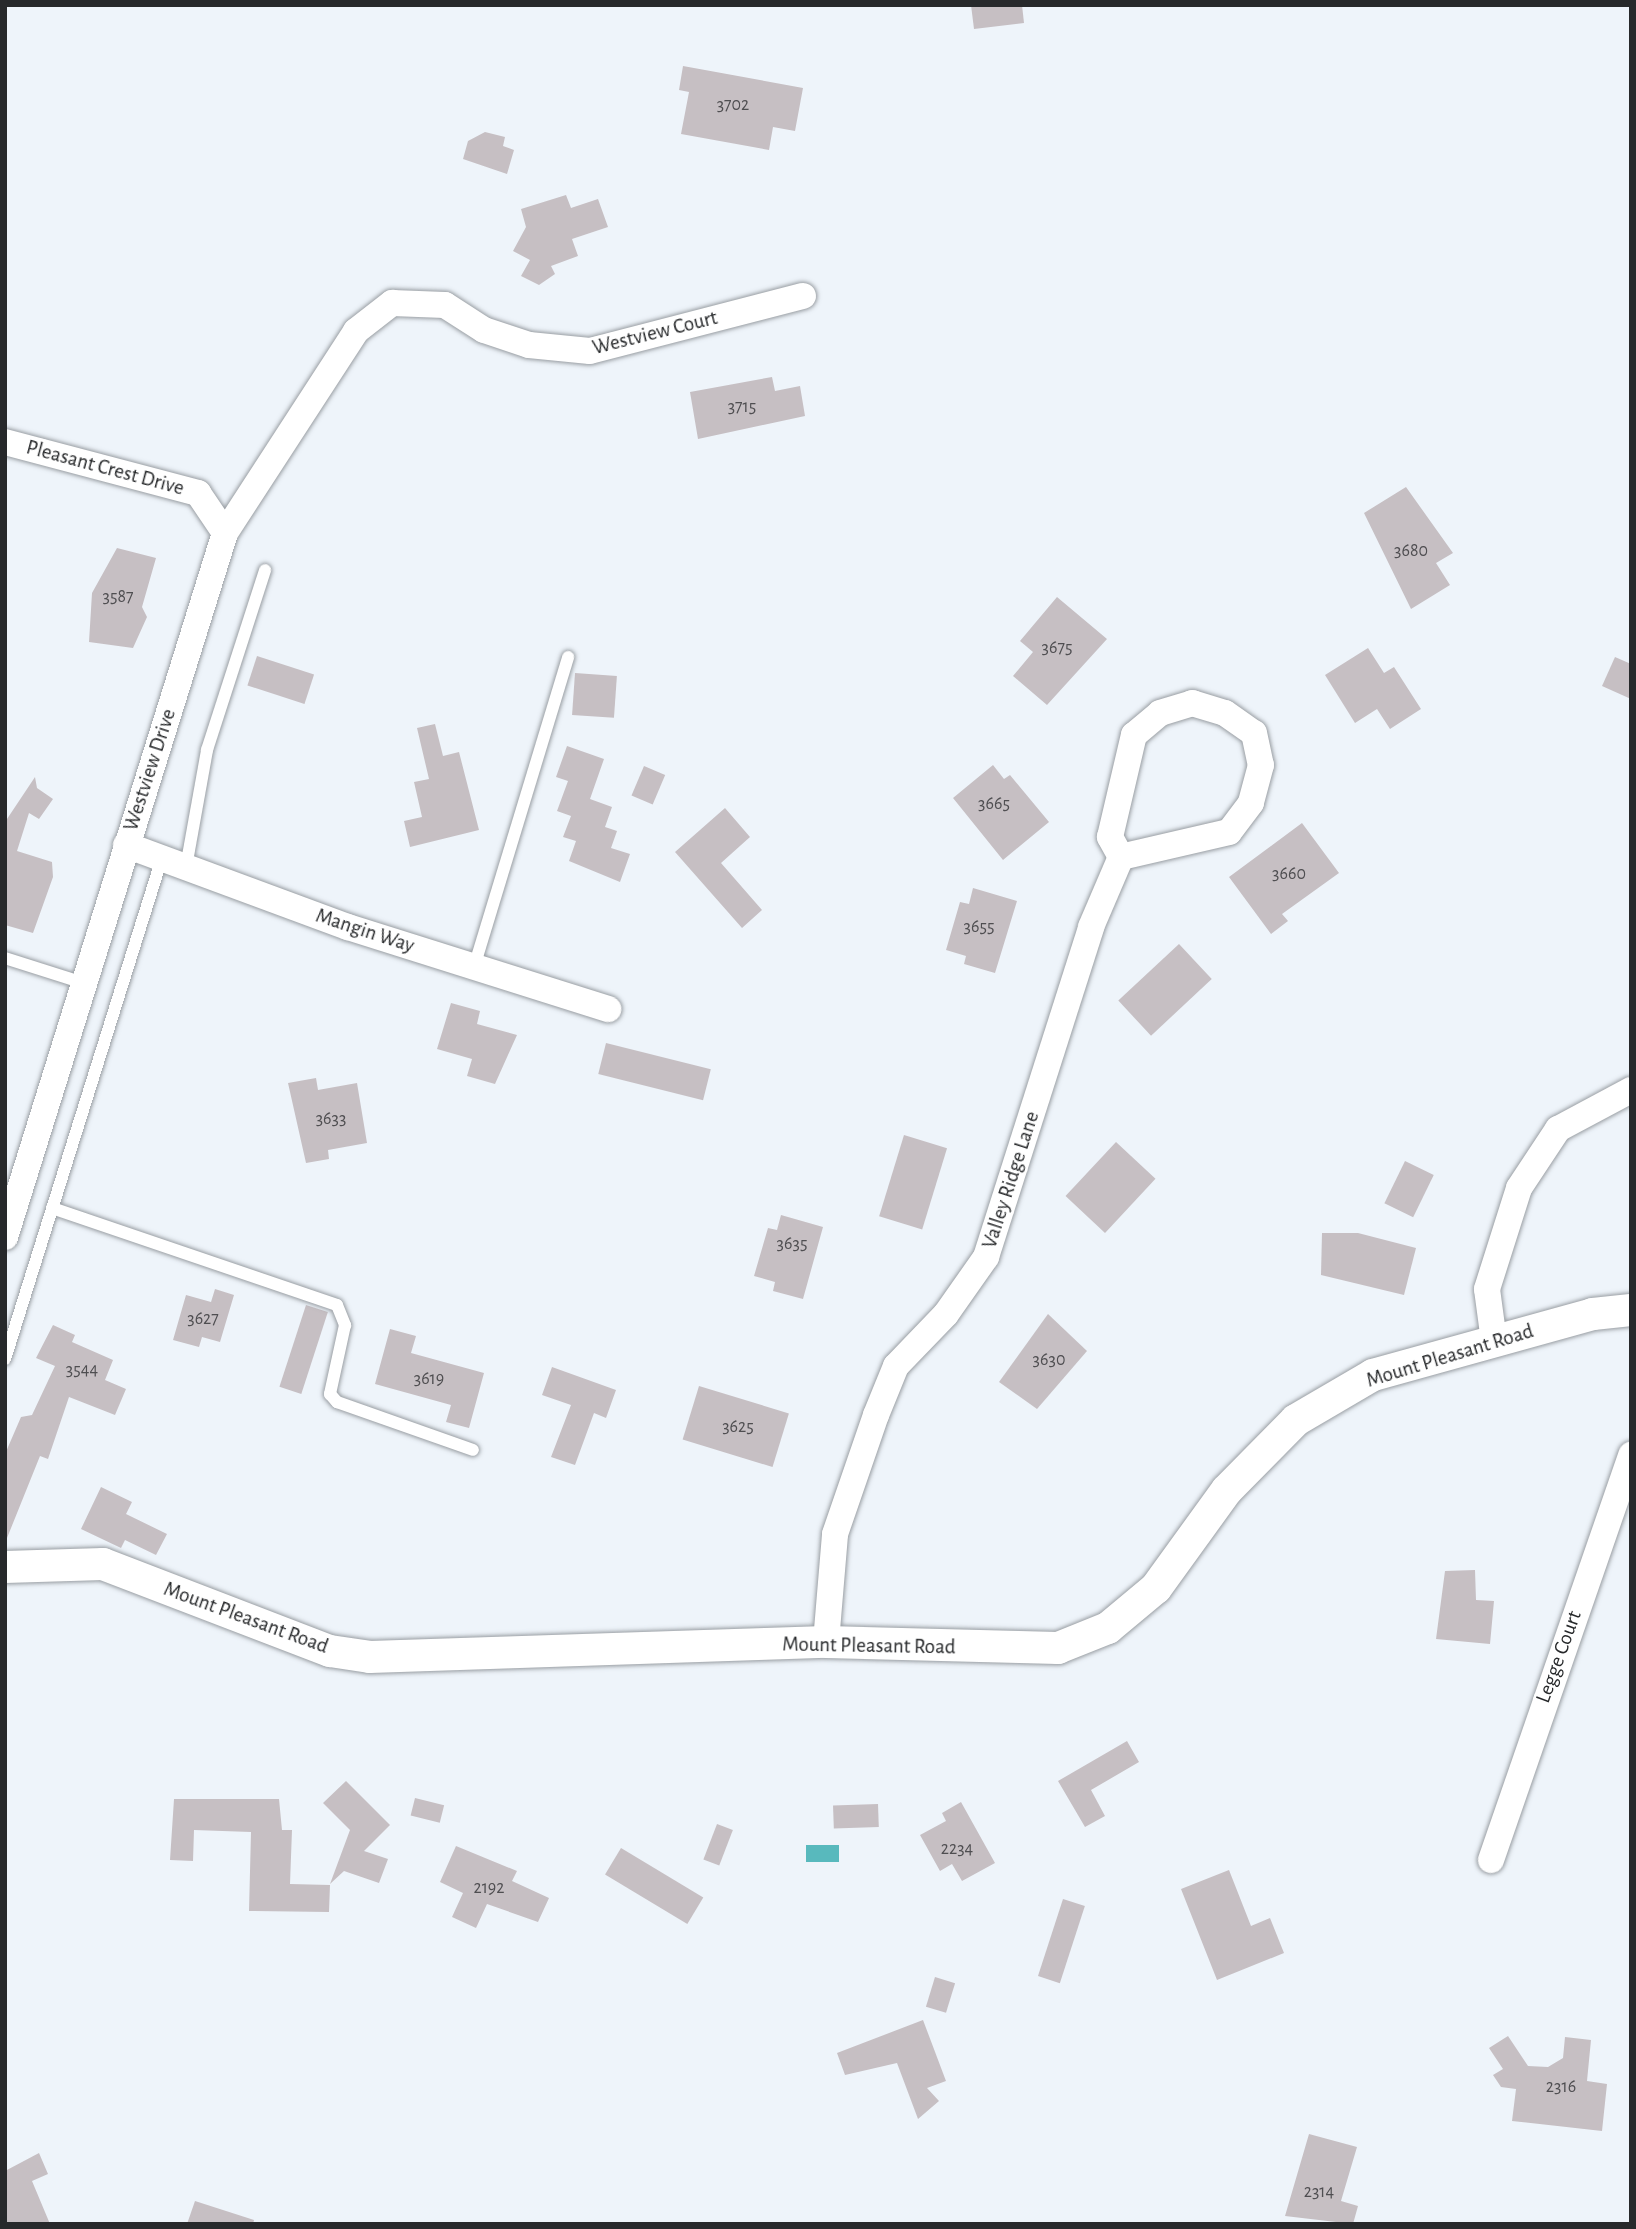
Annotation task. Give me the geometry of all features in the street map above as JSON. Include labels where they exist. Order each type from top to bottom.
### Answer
[{"type":"street","name":"Westview Court","points":[[356,331],[392,303],[446,305],[484,330],[529,345],[590,351],[803,296]]},
{"type":"street","name":"Westview Drive","points":[[5,1237],[225,533],[356,331]]},
{"type":"street","name":"Pleasant Crest Drive","points":[[5,442],[198,493],[225,533]]},
{"type":"street","points":[[1192,703],[1225,713],[1254,733],[1261,765],[1251,803],[1229,832],[1121,857],[1110,837],[1134,735],[1160,713],[1192,703]]},
{"type":"street","name":"Mangin Way","points":[[126,845],[474,967],[608,1009]]},
{"type":"street","name":"Valley Ridge Lane","points":[[827,1642],[835,1534],[876,1415],[896,1366],[946,1314],[986,1257],[1091,927],[1121,857]]},
{"type":"street","points":[[1494,1342],[1488,1289],[1519,1188],[1558,1129],[1631,1090]]},
{"type":"street","name":"Mount Pleasant Road","points":[[5,1567],[103,1564],[330,1651],[370,1657],[827,1642],[1032,1651],[1108,1628],[1156,1588],[1227,1490],[1296,1420],[1373,1375],[1494,1342],[1631,1310]]},
{"type":"street","name":"Legge Court","points":[[1491,1860],[1631,1455]]},
{"type":"lane","points":[[5,1359],[52,1208],[174,862],[265,570]]},
{"type":"lane","points":[[474,967],[568,656]]},
{"type":"lane","points":[[5,958],[84,983]]},
{"type":"lane","points":[[52,1208],[337,1305],[345,1325],[330,1394],[337,1402],[473,1450]]},
{"type":"water","points":[[806,1845],[839,1845],[839,1862],[806,1862]]},
{"type":"building","points":[[971,5],[1022,5],[1024,23],[974,29]]},
{"type":"building","points":[[683,66],[803,88],[795,131],[773,127],[769,150],[681,134],[689,92],[679,90]]},
{"type":"building","points":[[485,132],[505,137],[503,146],[514,150],[507,174],[463,159],[468,141]]},
{"type":"building","points":[[566,195],[571,208],[598,199],[608,227],[572,239],[578,256],[551,266],[555,274],[539,285],[521,276],[530,260],[513,251],[526,227],[521,209]]},
{"type":"building","points":[[772,377],[775,391],[800,386],[805,416],[698,439],[690,392]]},
{"type":"building","points":[[1406,487],[1453,553],[1436,563],[1450,585],[1411,609],[1364,513]]},
{"type":"building","points":[[117,548],[156,558],[142,607],[147,617],[133,648],[89,642],[92,593]]},
{"type":"building","points":[[1057,597],[1107,639],[1047,705],[1013,676],[1033,652],[1020,641]]},
{"type":"building","points":[[1368,648],[1384,673],[1394,667],[1421,709],[1390,729],[1377,709],[1355,723],[1325,675]]},
{"type":"building","points":[[257,656],[314,675],[304,704],[247,685]]},
{"type":"building","points":[[1615,657],[1631,664],[1631,699],[1602,686]]},
{"type":"building","points":[[575,673],[617,676],[614,718],[572,715]]},
{"type":"building","points":[[435,724],[443,756],[459,752],[479,830],[410,847],[404,821],[422,817],[414,782],[429,779],[417,728]]},
{"type":"building","points":[[567,746],[604,759],[590,799],[612,807],[605,827],[617,831],[611,848],[630,854],[620,882],[569,861],[576,841],[563,837],[571,816],[557,811],[568,781],[556,777]]},
{"type":"building","points":[[993,765],[1004,779],[1010,775],[1049,822],[1003,860],[953,798]]},
{"type":"building","points":[[644,766],[665,775],[653,804],[631,795]]},
{"type":"building","points":[[35,777],[37,788],[53,799],[39,819],[29,813],[17,851],[52,862],[53,877],[33,933],[5,925],[5,822]]},
{"type":"building","points":[[725,808],[750,837],[721,863],[762,910],[742,928],[675,852]]},
{"type":"building","points":[[1302,823],[1339,873],[1282,914],[1288,921],[1271,934],[1229,877]]},
{"type":"building","points":[[973,888],[1017,901],[995,973],[964,964],[966,956],[946,950],[960,902],[969,904]]},
{"type":"building","points":[[1179,944],[1212,979],[1151,1036],[1118,1001]]},
{"type":"building","points":[[451,1003],[480,1011],[477,1024],[517,1035],[495,1084],[467,1076],[472,1059],[437,1049]]},
{"type":"building","points":[[606,1043],[711,1069],[703,1100],[598,1074]]},
{"type":"building","points":[[316,1078],[318,1090],[357,1083],[367,1143],[328,1150],[329,1159],[306,1163],[288,1083]]},
{"type":"building","points":[[904,1135],[947,1148],[922,1229],[879,1216]]},
{"type":"building","points":[[1116,1142],[1155,1179],[1105,1233],[1066,1196]]},
{"type":"building","points":[[1405,1161],[1434,1175],[1413,1217],[1384,1203]]},
{"type":"building","points":[[781,1215],[823,1227],[803,1299],[773,1291],[775,1282],[754,1276],[768,1228],[777,1230]]},
{"type":"building","points":[[1322,1233],[1358,1233],[1416,1248],[1404,1295],[1321,1275]]},
{"type":"building","points":[[215,1289],[234,1295],[220,1342],[202,1337],[199,1347],[173,1340],[186,1295],[211,1302]]},
{"type":"building","points":[[306,1305],[328,1312],[301,1394],[279,1387]]},
{"type":"building","points":[[1048,1314],[1087,1351],[1037,1409],[999,1382]]},
{"type":"building","points":[[53,1325],[75,1335],[72,1342],[113,1360],[105,1380],[126,1389],[115,1415],[69,1397],[48,1459],[40,1456],[5,1543],[5,1454],[21,1417],[32,1415],[55,1366],[36,1358]]},
{"type":"building","points":[[390,1329],[416,1336],[411,1353],[484,1373],[469,1428],[446,1422],[451,1405],[375,1384]]},
{"type":"building","points":[[552,1367],[616,1390],[606,1418],[594,1413],[575,1465],[551,1457],[571,1405],[542,1395]]},
{"type":"building","points":[[699,1386],[789,1413],[773,1467],[683,1440]]},
{"type":"building","points":[[101,1487],[132,1502],[126,1514],[167,1534],[156,1555],[125,1540],[121,1548],[81,1529]]},
{"type":"building","points":[[1475,1570],[1476,1600],[1494,1601],[1490,1644],[1436,1639],[1445,1571]]},
{"type":"building","points":[[1127,1741],[1139,1762],[1091,1790],[1105,1816],[1085,1827],[1058,1781]]},
{"type":"building","points":[[346,1781],[390,1825],[364,1851],[388,1859],[379,1883],[344,1871],[330,1884],[350,1830],[323,1803]]},
{"type":"building","points":[[415,1798],[444,1805],[440,1823],[411,1815]]},
{"type":"building","points":[[174,1799],[279,1799],[282,1830],[292,1830],[290,1884],[330,1885],[329,1912],[249,1911],[251,1832],[194,1830],[193,1861],[170,1860]]},
{"type":"building","points":[[961,1802],[995,1863],[962,1881],[952,1864],[940,1871],[920,1835],[946,1821],[942,1813]]},
{"type":"building","points":[[878,1804],[879,1827],[834,1829],[833,1806]]},
{"type":"building","points":[[717,1824],[733,1830],[719,1866],[703,1859]]},
{"type":"building","points":[[456,1846],[517,1871],[512,1881],[549,1898],[538,1922],[487,1904],[476,1928],[452,1917],[463,1893],[440,1882]]},
{"type":"building","points":[[621,1848],[703,1897],[687,1924],[605,1875]]},
{"type":"building","points":[[1229,1870],[1251,1926],[1270,1918],[1284,1953],[1217,1980],[1181,1889]]},
{"type":"building","points":[[1063,1899],[1085,1906],[1060,1983],[1038,1976]]},
{"type":"building","points":[[935,1977],[955,1983],[946,2013],[926,2007]]},
{"type":"building","points":[[923,2020],[946,2081],[927,2088],[939,2101],[918,2119],[897,2063],[845,2075],[837,2053]]},
{"type":"building","points":[[1508,2036],[1528,2066],[1548,2067],[1563,2058],[1565,2037],[1591,2040],[1587,2081],[1607,2084],[1602,2131],[1512,2121],[1516,2089],[1501,2087],[1493,2075],[1503,2069],[1489,2048]]},
{"type":"building","points":[[1309,2134],[1357,2147],[1341,2201],[1358,2206],[1353,2224],[1285,2216]]},
{"type":"building","points":[[39,2153],[48,2174],[32,2181],[50,2224],[5,2224],[5,2171]]},
{"type":"building","points":[[195,2201],[254,2220],[253,2224],[187,2224]]}]
